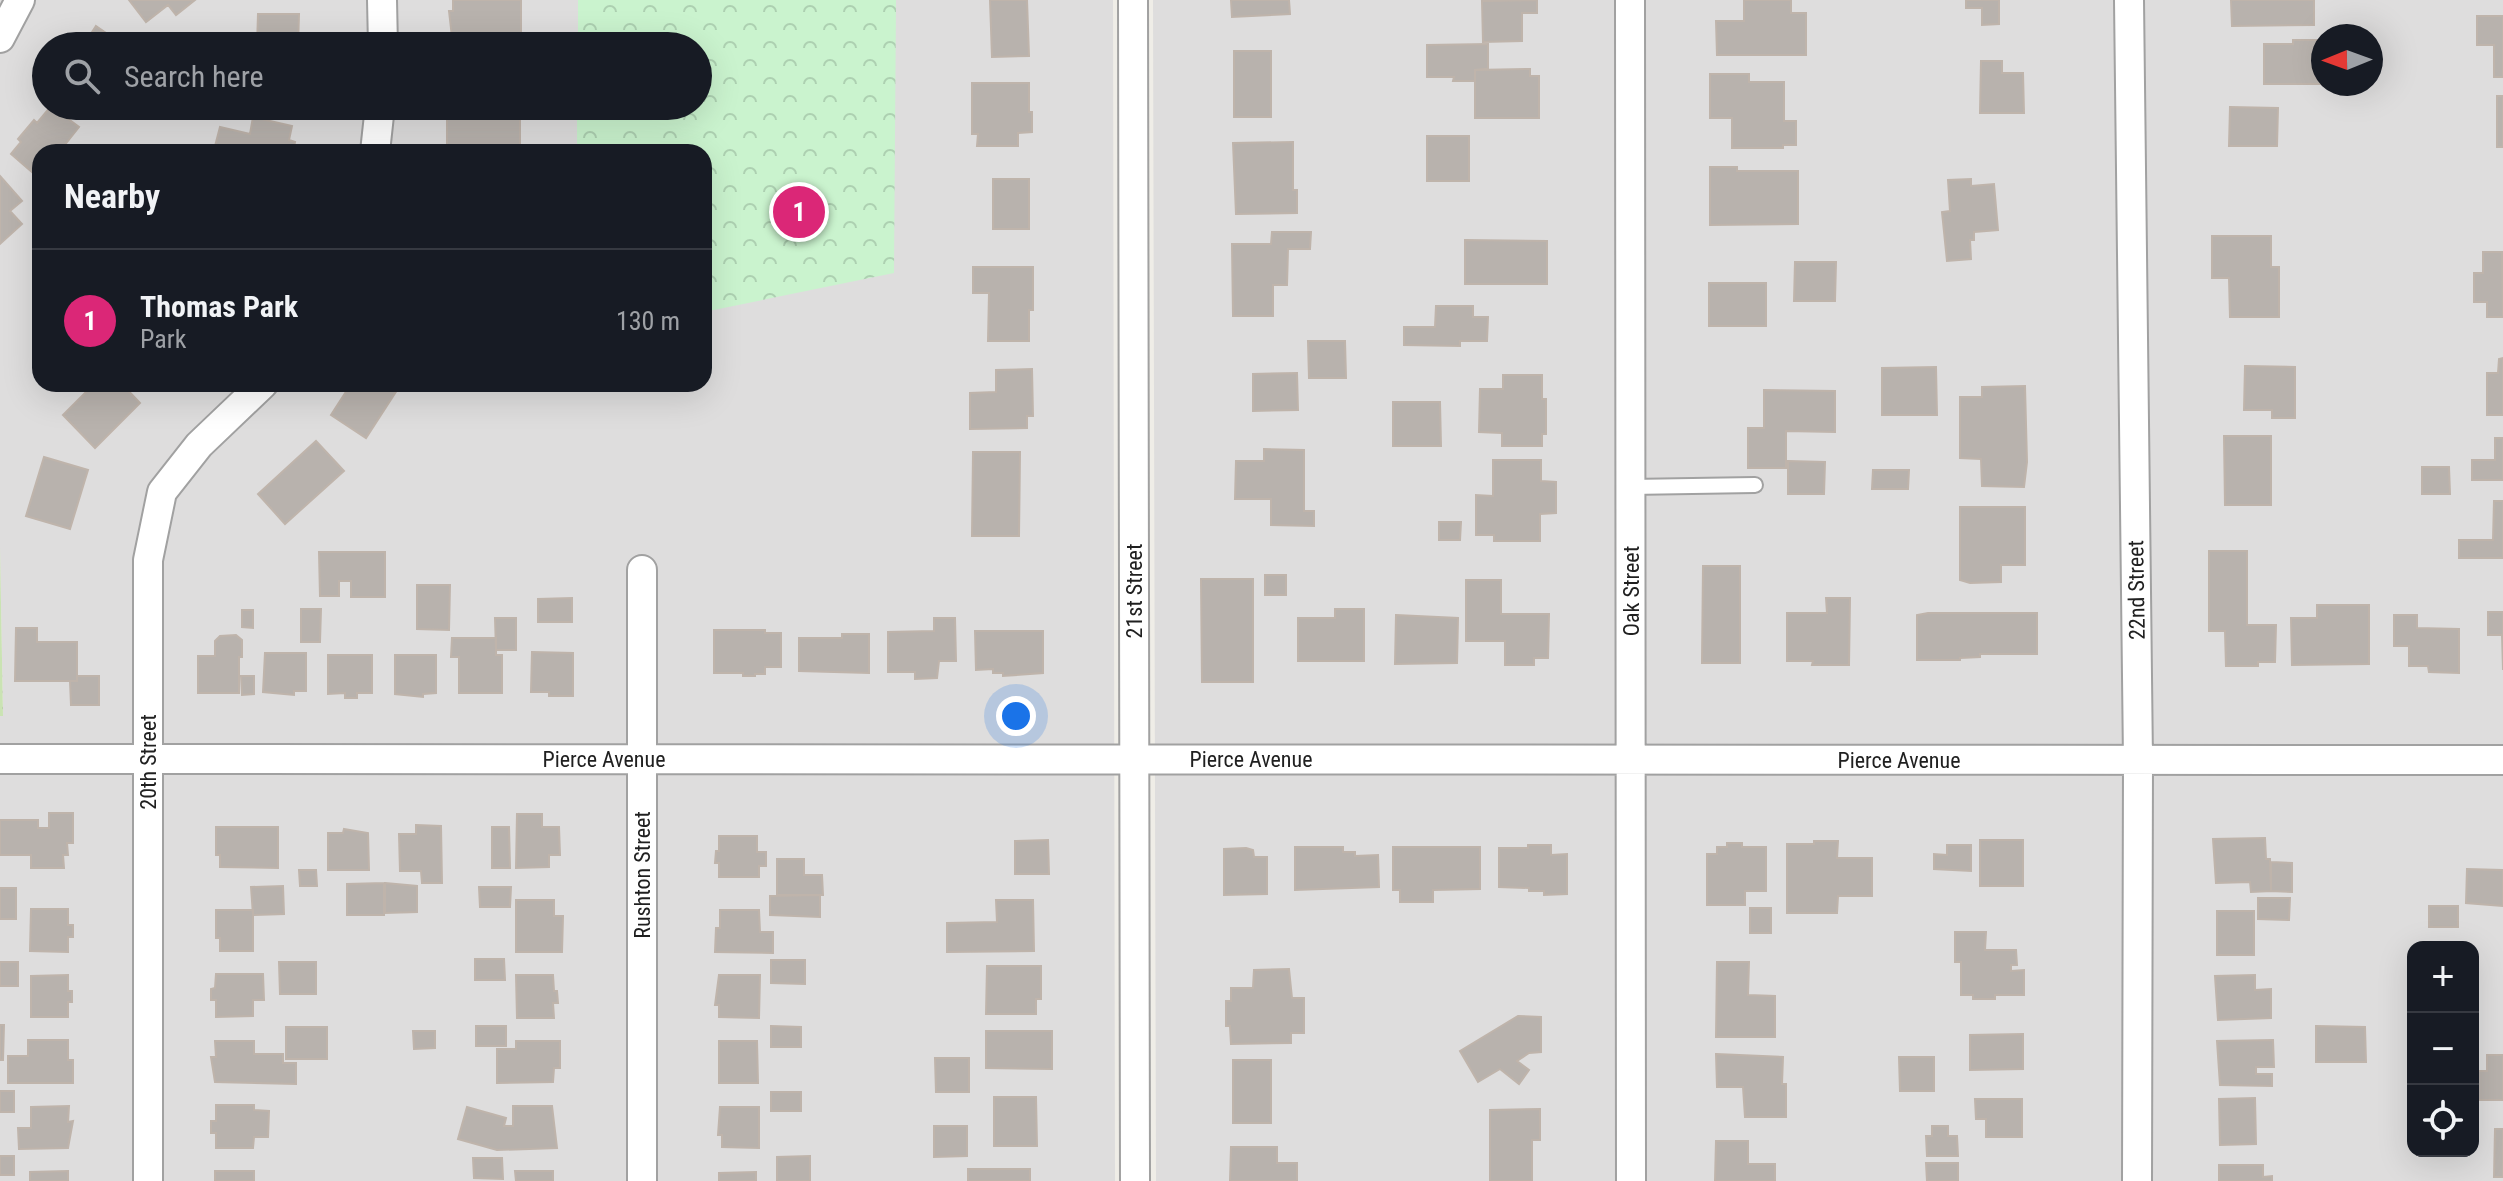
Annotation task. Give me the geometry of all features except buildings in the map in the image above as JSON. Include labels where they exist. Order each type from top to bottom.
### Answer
[{"type":"street","points":[[0,38],[20,0]]},
{"type":"street","points":[[382,0],[383,32]]},
{"type":"street","name":"21st Street","points":[[1133,0],[1135,1181]]},
{"type":"street","name":"Oak Street","points":[[1630,0],[1631,1181]]},
{"type":"street","name":"22nd Street","points":[[2129,0],[2138,760],[2137,1181]]},
{"type":"street","points":[[376,144],[378,120]]},
{"type":"street","name":"20th Street","points":[[148,1181],[148,560],[162,492],[199,445],[255,392]]},
{"type":"street","name":"Rushton Street","points":[[642,570],[642,1181]]},
{"type":"street","name":"Pierce Avenue","points":[[0,759],[2503,760]]},
{"type":"lane","points":[[1630,487],[1755,485]]},
{"type":"shaded area","points":[[0,0],[1113,0],[1115,1181],[0,1181],[0,716],[3,715]]},
{"type":"shaded area","points":[[1153,0],[2503,0],[2503,1181],[1156,1181]]},
{"type":"green space","points":[[578,0],[896,0],[894,273],[712,310],[712,144],[577,144],[577,120],[712,120],[712,32],[578,32]]},
{"type":"green space","points":[[0,547],[3,716],[0,716]]},
{"type":"place","name":"Thomas Park","points":[[799,212]]}]
